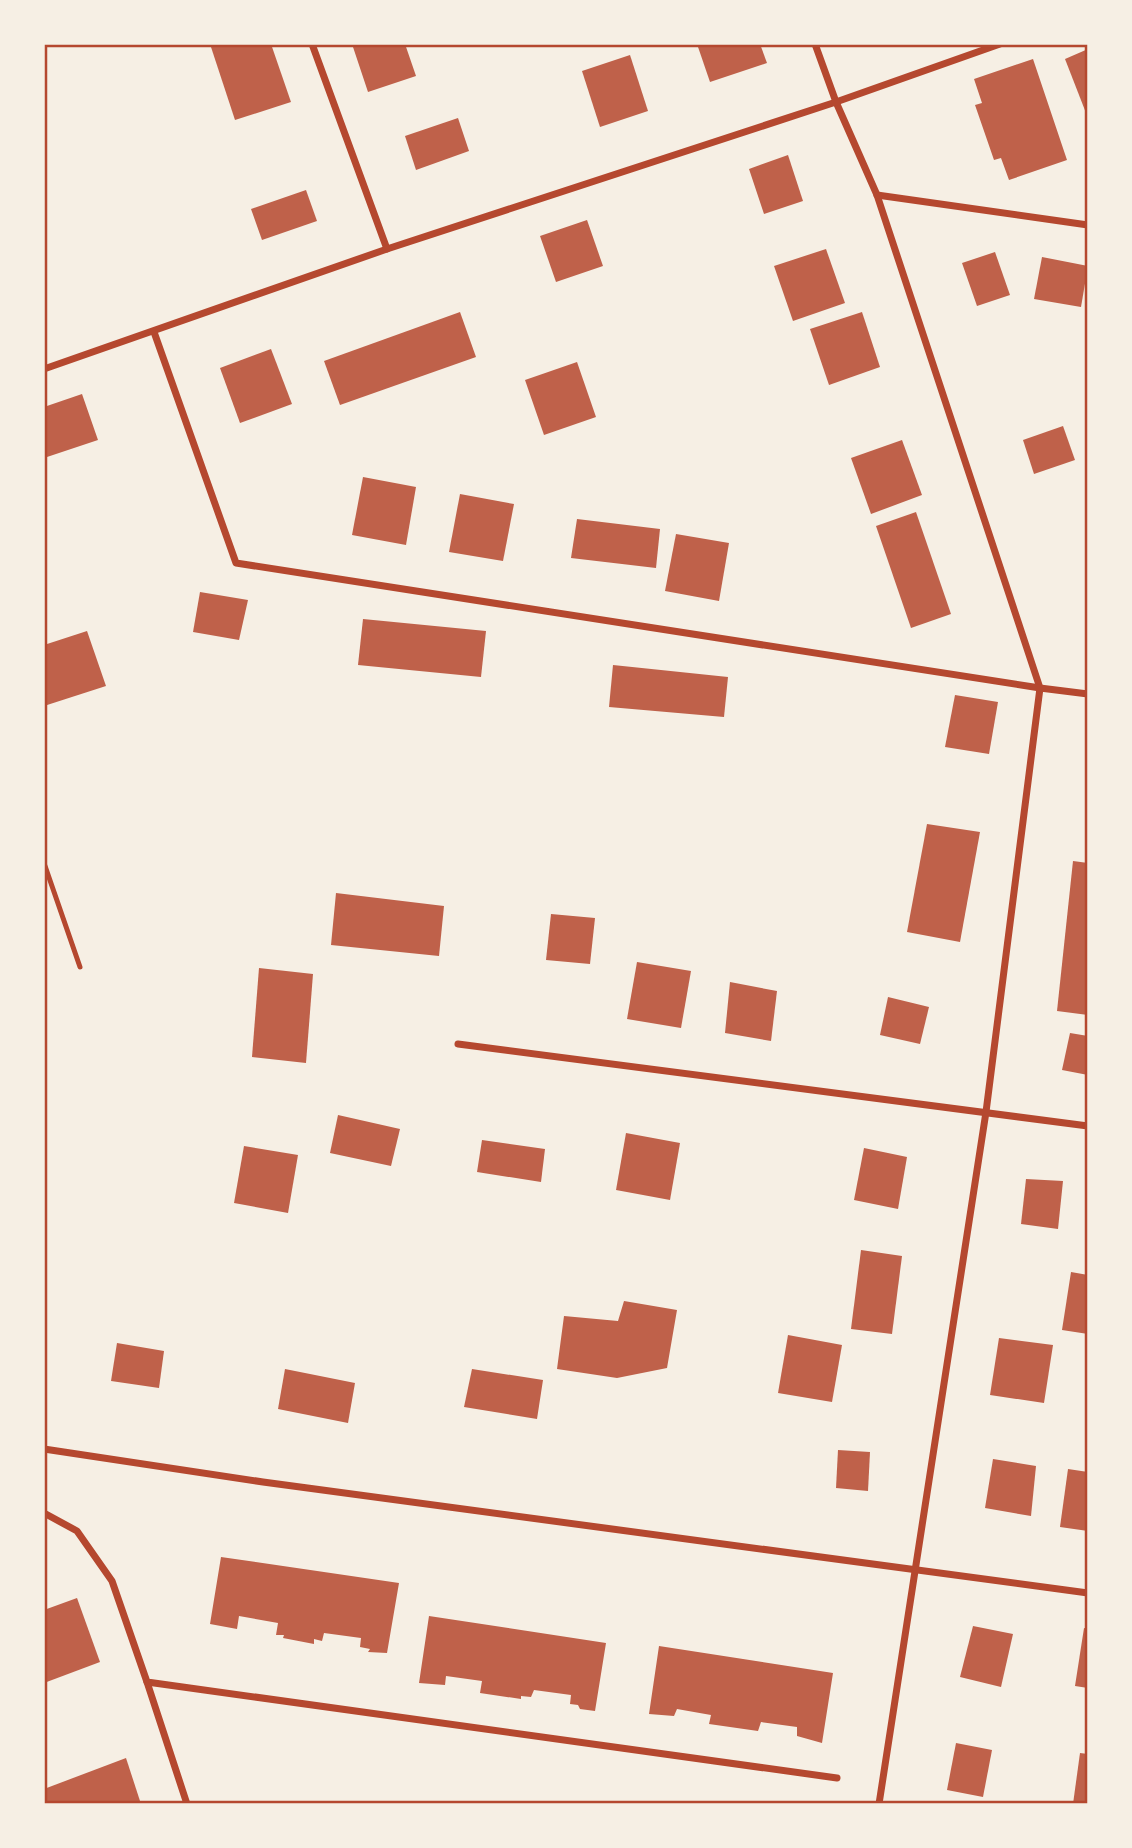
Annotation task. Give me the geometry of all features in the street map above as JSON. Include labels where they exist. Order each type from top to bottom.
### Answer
[{"type":"street","points":[[312,44],[387,249]]},
{"type":"street","points":[[815,44],[835,102],[877,195],[1040,688],[986,1112],[879,1804]]},
{"type":"street","points":[[44,369],[387,249],[835,102],[1000,44]]},
{"type":"street","points":[[877,195],[1088,225]]},
{"type":"street","points":[[155,332],[236,563],[1088,694]]},
{"type":"street","points":[[458,1044],[1088,1126]]},
{"type":"street","points":[[44,1449],[277,1484],[1088,1593]]},
{"type":"street","points":[[44,1513],[77,1531],[112,1581],[187,1804]]},
{"type":"street","points":[[147,1682],[837,1778]]},
{"type":"lane","points":[[44,863],[80,967]]},
{"type":"building","points":[[210,44],[271,44],[291,102],[235,120]]},
{"type":"building","points":[[352,44],[405,44],[416,76],[368,92]]},
{"type":"building","points":[[697,44],[760,44],[767,63],[710,82]]},
{"type":"building","points":[[1088,49],[1088,112],[1086,113],[1065,59]]},
{"type":"building","points":[[630,55],[648,111],[600,127],[582,71]]},
{"type":"building","points":[[1033,59],[1067,160],[1009,180],[1001,158],[994,160],[975,105],[982,103],[974,79]]},
{"type":"building","points":[[458,118],[469,151],[416,170],[405,136]]},
{"type":"building","points":[[788,155],[803,201],[764,214],[749,169]]},
{"type":"building","points":[[306,190],[317,221],[262,240],[251,209]]},
{"type":"building","points":[[587,220],[603,266],[556,282],[540,236]]},
{"type":"building","points":[[826,249],[845,303],[793,321],[774,266]]},
{"type":"building","points":[[995,252],[1010,295],[977,306],[962,263]]},
{"type":"building","points":[[1042,257],[1088,266],[1081,307],[1034,299]]},
{"type":"building","points":[[460,312],[476,357],[340,405],[324,361]]},
{"type":"building","points":[[862,312],[880,367],[829,385],[810,329]]},
{"type":"building","points":[[271,349],[292,404],[240,423],[220,368]]},
{"type":"building","points":[[577,362],[596,417],[544,435],[525,380]]},
{"type":"building","points":[[82,394],[98,440],[44,458],[44,407]]},
{"type":"building","points":[[1063,426],[1075,460],[1034,474],[1023,440]]},
{"type":"building","points":[[902,440],[922,495],[871,514],[851,458]]},
{"type":"building","points":[[363,477],[416,487],[406,545],[352,535]]},
{"type":"building","points":[[460,494],[514,504],[503,561],[449,552]]},
{"type":"building","points":[[916,512],[951,614],[911,628],[876,526]]},
{"type":"building","points":[[577,519],[660,529],[656,568],[571,558]]},
{"type":"building","points":[[676,534],[729,543],[719,601],[665,591]]},
{"type":"building","points":[[200,592],[248,600],[239,640],[193,632]]},
{"type":"building","points":[[363,619],[486,631],[481,677],[358,665]]},
{"type":"building","points":[[87,631],[106,686],[44,706],[44,645]]},
{"type":"building","points":[[613,665],[728,677],[724,717],[609,707]]},
{"type":"building","points":[[955,695],[998,702],[989,754],[945,747]]},
{"type":"building","points":[[927,824],[980,832],[960,942],[907,932]]},
{"type":"building","points":[[1073,861],[1088,863],[1088,1015],[1057,1011]]},
{"type":"building","points":[[336,893],[444,906],[439,956],[331,945]]},
{"type":"building","points":[[551,914],[595,918],[590,964],[546,960]]},
{"type":"building","points":[[637,962],[691,971],[681,1028],[627,1019]]},
{"type":"building","points":[[259,968],[313,974],[306,1063],[252,1057]]},
{"type":"building","points":[[730,982],[777,991],[771,1041],[725,1033]]},
{"type":"building","points":[[888,997],[929,1007],[920,1044],[880,1035]]},
{"type":"building","points":[[1070,1033],[1088,1036],[1088,1075],[1062,1070]]},
{"type":"building","points":[[338,1115],[400,1129],[391,1166],[330,1153]]},
{"type":"building","points":[[626,1133],[680,1143],[670,1200],[616,1190]]},
{"type":"building","points":[[482,1140],[545,1149],[541,1182],[477,1172]]},
{"type":"building","points":[[244,1146],[298,1155],[288,1213],[234,1203]]},
{"type":"building","points":[[864,1148],[907,1157],[898,1209],[854,1200]]},
{"type":"building","points":[[1026,1179],[1063,1181],[1058,1229],[1021,1224]]},
{"type":"building","points":[[861,1250],[902,1256],[892,1334],[851,1329]]},
{"type":"building","points":[[1071,1272],[1088,1275],[1088,1334],[1062,1330]]},
{"type":"building","points":[[624,1301],[677,1310],[667,1368],[617,1378],[557,1369],[564,1316],[618,1321]]},
{"type":"building","points":[[788,1335],[842,1345],[832,1402],[778,1393]]},
{"type":"building","points":[[999,1338],[1053,1345],[1044,1403],[990,1395]]},
{"type":"building","points":[[117,1343],[164,1351],[159,1388],[111,1381]]},
{"type":"building","points":[[285,1369],[355,1383],[348,1423],[278,1409]]},
{"type":"building","points":[[472,1369],[543,1380],[537,1419],[464,1407]]},
{"type":"building","points":[[838,1450],[870,1452],[868,1491],[836,1488]]},
{"type":"building","points":[[993,1459],[1036,1466],[1031,1516],[985,1508]]},
{"type":"building","points":[[1068,1469],[1088,1472],[1088,1531],[1060,1527]]},
{"type":"building","points":[[221,1557],[399,1583],[387,1653],[368,1652],[370,1649],[360,1647],[361,1638],[324,1633],[322,1641],[314,1639],[314,1644],[283,1638],[284,1635],[276,1635],[278,1623],[239,1616],[237,1629],[210,1624]]},
{"type":"building","points":[[77,1598],[100,1662],[44,1683],[44,1610]]},
{"type":"building","points":[[429,1616],[606,1643],[595,1711],[580,1709],[578,1705],[570,1704],[571,1695],[534,1690],[531,1697],[521,1696],[521,1699],[480,1693],[482,1681],[446,1676],[445,1685],[419,1683]]},
{"type":"building","points":[[973,1626],[1013,1634],[1001,1687],[960,1677]]},
{"type":"building","points":[[1084,1628],[1088,1629],[1088,1688],[1075,1686]]},
{"type":"building","points":[[659,1646],[833,1673],[822,1743],[797,1736],[797,1727],[761,1722],[758,1731],[709,1724],[711,1715],[677,1709],[674,1716],[649,1714]]},
{"type":"building","points":[[956,1743],[992,1750],[983,1797],[947,1790]]},
{"type":"building","points":[[1080,1753],[1088,1754],[1088,1804],[1073,1804]]},
{"type":"building","points":[[126,1758],[141,1804],[44,1804],[44,1789]]}]
